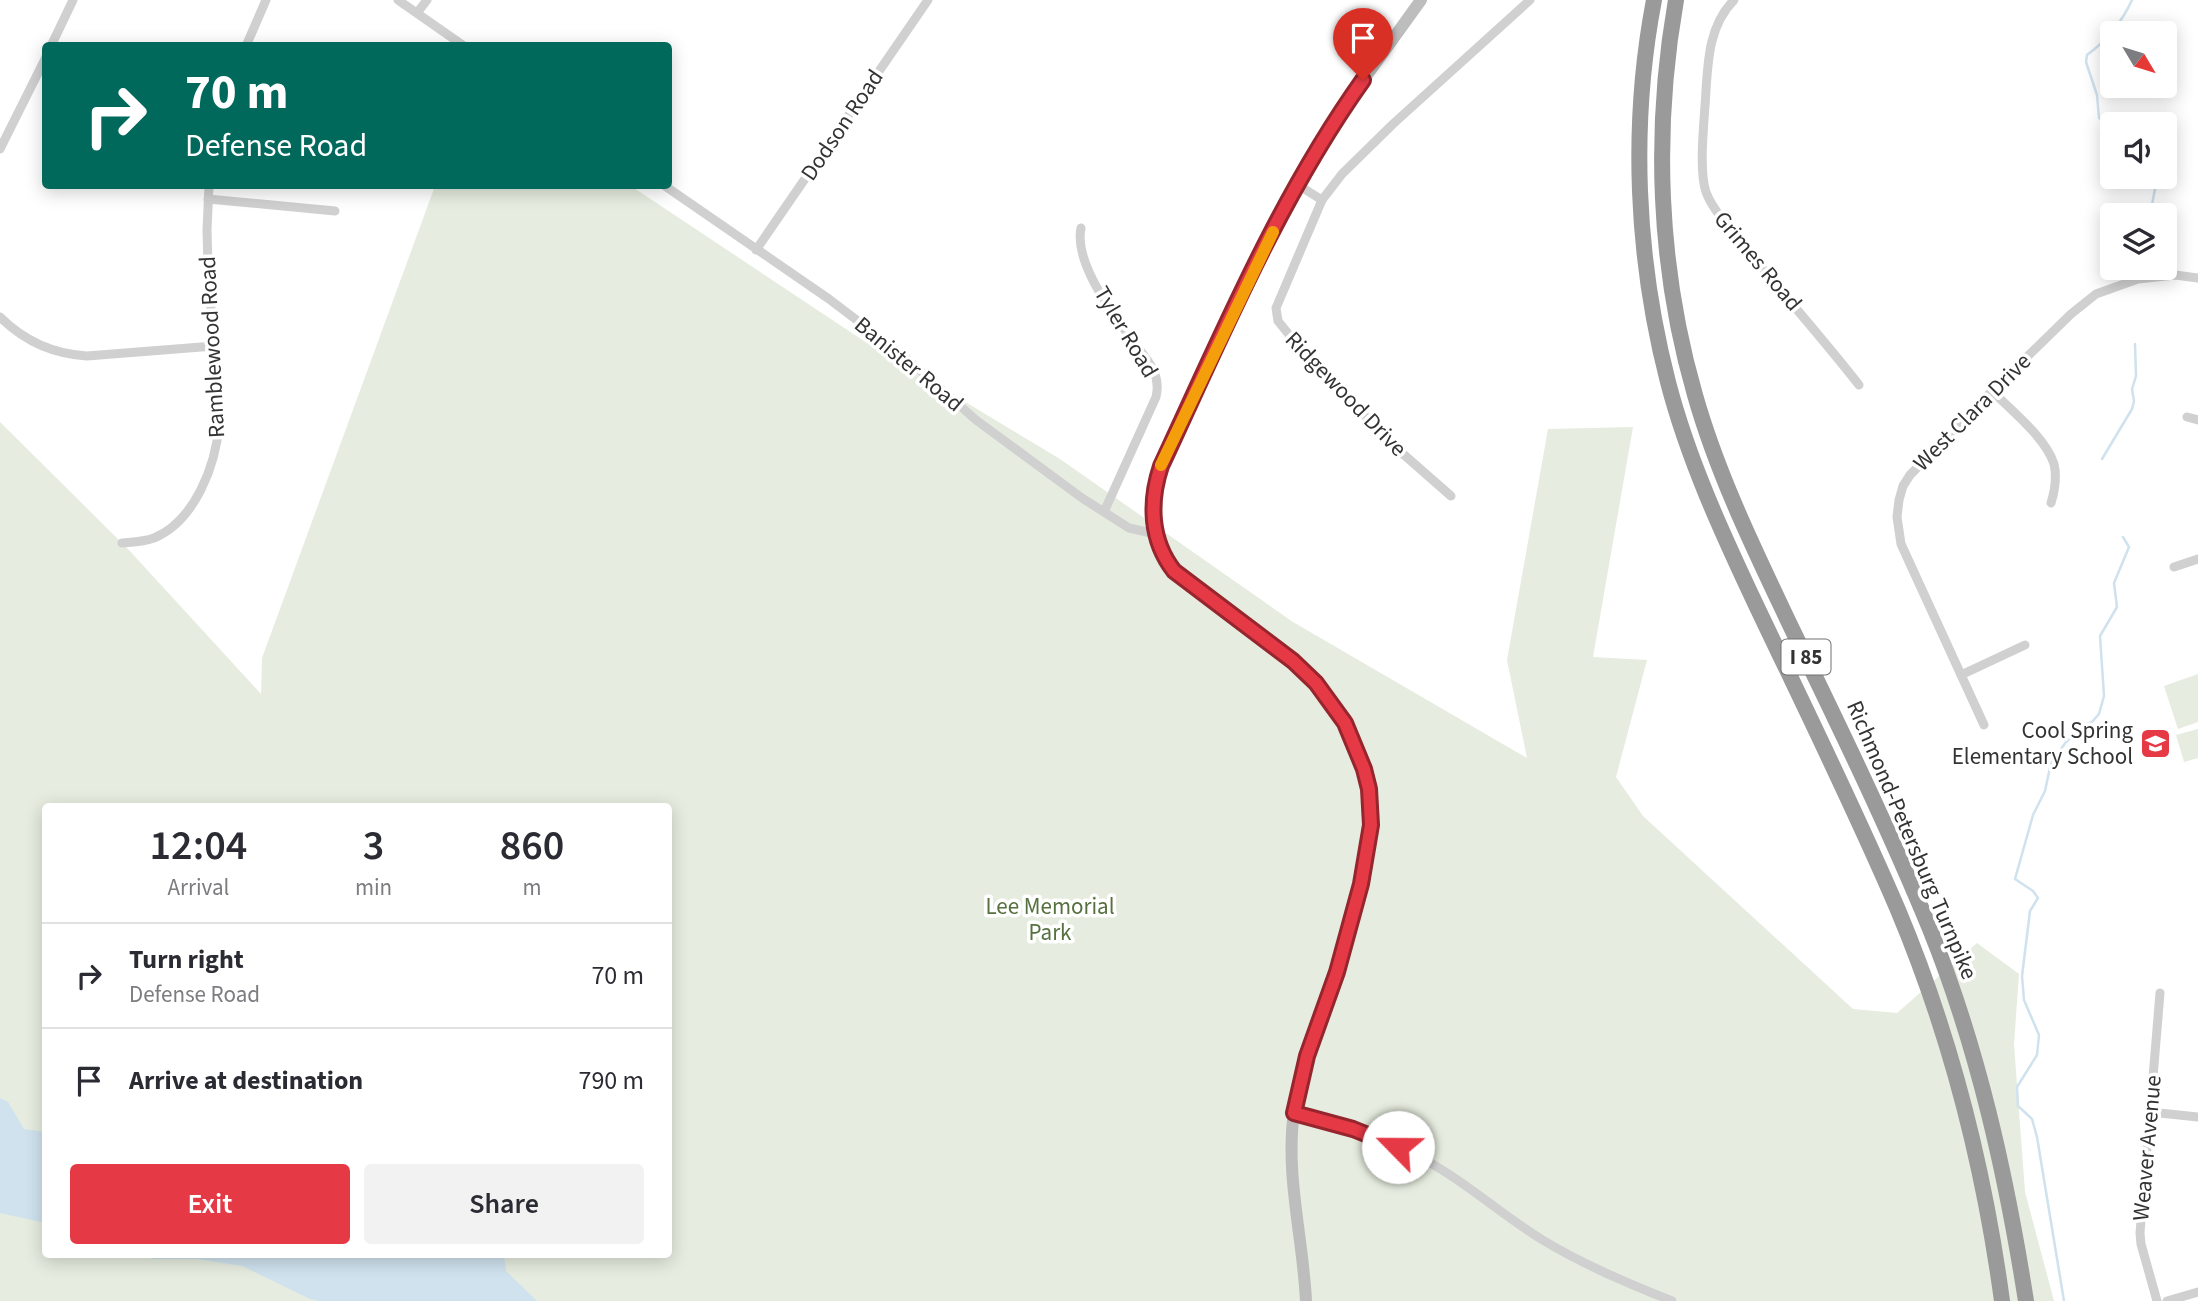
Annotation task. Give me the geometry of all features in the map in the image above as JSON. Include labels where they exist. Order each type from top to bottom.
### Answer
[{"type":"highway","name":"Richmond-Petersburg Turnpike","points":[[1654,0],[1644,67],[1639,178],[1647,278],[1668,384],[1707,496],[1878,864],[1919,964],[1948,1050],[1973,1141],[1990,1223],[2002,1301]]},
{"type":"highway","name":"Richmond-Petersburg Turnpike","points":[[1676,0],[1662,120],[1663,210],[1675,306],[1695,394],[1726,486],[1901,862],[1957,1003],[1978,1070],[1996,1142],[2026,1301]]},
{"type":"street","points":[[53,42],[73,0]]},
{"type":"street","points":[[248,42],[266,0]]},
{"type":"street","points":[[398,0],[458,42]]},
{"type":"street","points":[[417,13],[427,0]]},
{"type":"street","name":"Dodson Road","points":[[756,250],[928,0]]},
{"type":"street","points":[[1306,1301],[1291,1173],[1290,1150],[1294,1113],[1307,1056],[1348,936],[1367,861],[1371,810],[1364,769],[1345,723],[1316,683],[1293,661],[1182,578],[1166,560],[1156,534],[1153,496],[1161,466],[1242,294],[1298,185],[1354,93],[1421,0]]},
{"type":"street","name":"Ridgewood Drive","points":[[1451,496],[1394,446],[1299,347],[1278,321],[1277,304],[1322,200],[1342,174],[1530,0]]},
{"type":"street","name":"Grimes Road","points":[[1734,0],[1720,18],[1710,46],[1703,139],[1703,183],[1706,194],[1746,248],[1859,385]]},
{"type":"street","points":[[0,149],[42,65]]},
{"type":"street","points":[[1298,185],[1322,200]]},
{"type":"street","name":"Ramblewood Road","points":[[122,543],[139,542],[163,534],[184,513],[205,481],[217,445],[219,424],[208,266],[209,189]]},
{"type":"street","name":"Banister Road","points":[[669,189],[829,299],[875,334],[976,420],[1104,512],[1129,528],[1156,534]]},
{"type":"street","points":[[208,199],[335,211]]},
{"type":"street","name":"Tyler Road","points":[[1081,228],[1082,257],[1112,310],[1152,366],[1158,379],[1157,397],[1104,512]]},
{"type":"street","name":"West Clara Drive","points":[[1984,725],[1908,563],[1898,531],[1901,493],[1910,475],[1992,391],[2057,327],[2096,294],[2155,276],[2198,278]]},
{"type":"street","points":[[0,317],[29,340],[43,347],[74,355],[214,346]]},
{"type":"street","points":[[1992,391],[2030,430],[2053,461],[2056,479],[2051,503]]},
{"type":"street","points":[[2188,417],[2198,420]]},
{"type":"street","points":[[2174,567],[2198,559]]},
{"type":"street","points":[[1961,675],[2025,645]]},
{"type":"street","name":"Weaver Avenue","points":[[2157,1301],[2140,1233],[2160,993]]},
{"type":"street","points":[[2150,1112],[2198,1117]]},
{"type":"street","points":[[1294,1113],[1368,1134],[1418,1156],[1457,1178],[1542,1240],[1599,1270],[1672,1301]]},
{"type":"street","points":[[2167,1301],[2198,1292]]},
{"type":"green space","name":"Lee Memorial Park","points":[[434,189],[636,189],[861,339],[1060,459],[1293,622],[1527,758],[1507,660],[1548,429],[1633,427],[1593,657],[1647,660],[1616,777],[1643,816],[1853,1009],[1897,1013],[1977,943],[2019,974],[2014,1044],[2025,1192],[2054,1301],[0,1301],[0,422],[128,549],[261,694],[262,658]]},
{"type":"green space","points":[[2198,674],[2198,722],[2178,729],[2164,686]]},
{"type":"green space","points":[[2198,729],[2198,758],[2184,762],[2176,735]]},
{"type":"water","points":[[0,1098],[8,1102],[24,1129],[42,1132],[42,1222],[0,1213]]},
{"type":"water","points":[[151,1258],[504,1258],[506,1271],[537,1301],[319,1301],[242,1266],[197,1259]]},
{"type":"waterway","points":[[2100,119],[2097,95],[2086,62],[2087,55],[2113,30],[2132,0]]},
{"type":"waterway","points":[[2152,203],[2155,189]]},
{"type":"waterway","points":[[2102,459],[2132,409],[2132,389],[2136,376],[2135,344]]},
{"type":"waterway","points":[[2064,1301],[2037,1137],[2032,1119],[2018,1106],[2017,1087],[2037,1055],[2039,1035],[2024,1000],[2022,976],[2030,911],[2038,898],[2033,891],[2015,879],[2033,815],[2045,791],[2051,763],[2066,742],[2099,714],[2104,696],[2100,636],[2117,607],[2114,583],[2129,547],[2123,537]]},
{"type":"slow traffic","points":[[1161,465],[1273,232]]},
{"type":"place","name":"Cool Spring Elementary School","points":[[2156,743]]},
{"type":"route","points":[[1363,80],[1289,200],[1242,294],[1161,466],[1153,496],[1153,523],[1160,550],[1174,571],[1308,674],[1334,705],[1354,742],[1369,789],[1371,825],[1367,861],[1337,972],[1307,1056],[1294,1113],[1338,1124],[1398,1147]]}]
